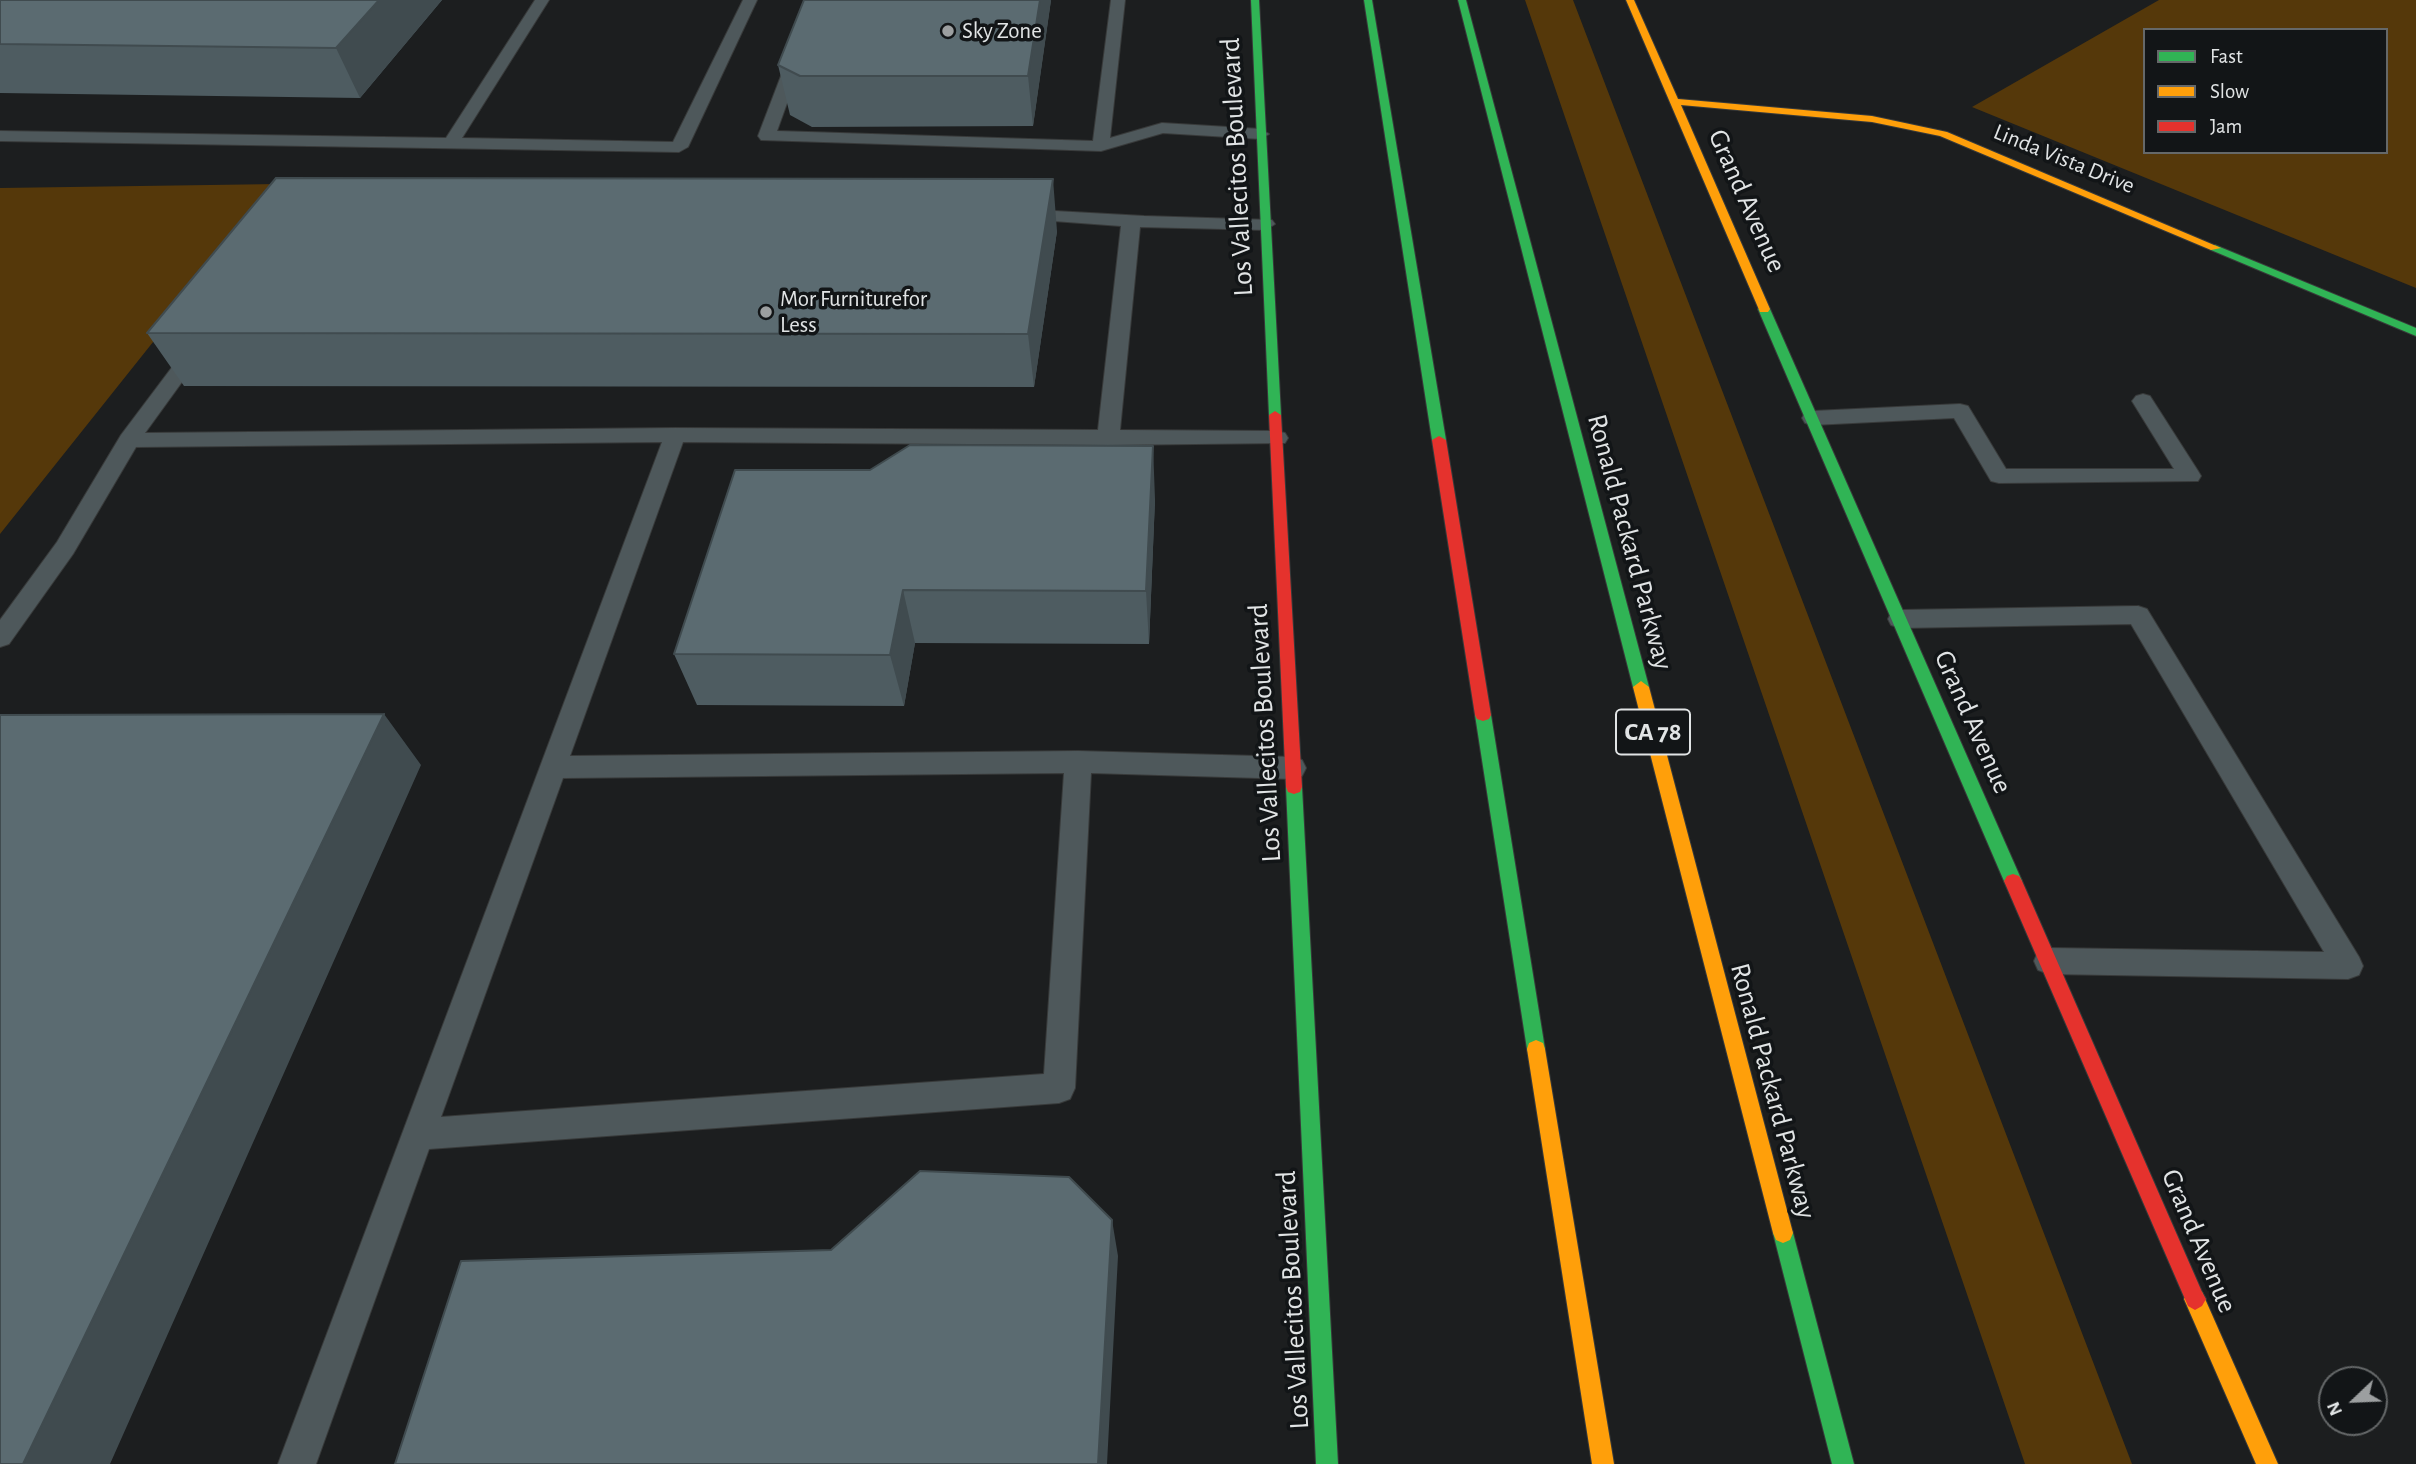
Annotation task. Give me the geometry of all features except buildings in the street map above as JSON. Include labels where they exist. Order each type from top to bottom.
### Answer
[{"type":"main road","name":"Los Vallecitos Boulevard","points":[[1255,0],[1327,1464]]},
{"type":"main road","points":[[1368,0],[1602,1464]]},
{"type":"main road","name":"Ronald Packard Parkway","points":[[1462,0],[1843,1464]]},
{"type":"main road","name":"Grand Avenue","points":[[1630,0],[2267,1464]]},
{"type":"main road","name":"Linda Vista Drive","points":[[1675,102],[1872,119],[1943,135],[2416,332]]},
{"type":"lane","points":[[451,143],[542,0]]},
{"type":"lane","points":[[0,136],[679,146],[750,0]]},
{"type":"lane","points":[[817,0],[767,136],[1101,146],[1162,128],[1261,134]]},
{"type":"lane","points":[[1101,146],[1118,0]]},
{"type":"lane","points":[[998,214],[1266,224]]},
{"type":"lane","points":[[1108,438],[1131,221]]},
{"type":"lane","points":[[0,638],[65,548],[128,440],[211,328]]},
{"type":"lane","points":[[1813,418],[1960,411],[1999,476],[2190,476],[2143,401]]},
{"type":"lane","points":[[297,1464],[675,435]]},
{"type":"lane","points":[[128,440],[675,435],[1277,438]]},
{"type":"lane","points":[[1899,619],[2138,615],[2348,966],[2049,961]]},
{"type":"lane","points":[[553,767],[1078,762],[1293,768]]},
{"type":"lane","points":[[418,1133],[1059,1088],[1078,762]]},
{"type":"shaded area","points":[[1525,0],[1573,0],[2132,1464],[2025,1464]]},
{"type":"shaded area","points":[[2159,0],[2416,0],[2416,288],[1972,107]]},
{"type":"shaded area","points":[[279,184],[0,534],[0,188]]},
{"type":"traffic: fast","points":[[1255,0],[1275,415]]},
{"type":"traffic: fast","points":[[1368,0],[1439,440]]},
{"type":"traffic: fast","points":[[1462,0],[1641,687]]},
{"type":"traffic: fast","points":[[2215,248],[2416,332]]},
{"type":"traffic: fast","points":[[1764,309],[2013,881]]},
{"type":"traffic: fast","points":[[1483,715],[1536,1049]]},
{"type":"traffic: fast","points":[[1294,787],[1327,1464]]},
{"type":"traffic: fast","points":[[1783,1233],[1843,1464]]},
{"type":"traffic: slow","points":[[1630,0],[1764,309]]},
{"type":"traffic: slow","points":[[1675,102],[1872,119],[1943,134],[2215,248]]},
{"type":"traffic: slow","points":[[1641,687],[1783,1233]]},
{"type":"traffic: slow","points":[[1536,1049],[1603,1464]]},
{"type":"traffic: slow","points":[[2195,1299],[2267,1464]]},
{"type":"traffic: jam","points":[[1275,415],[1294,787]]},
{"type":"traffic: jam","points":[[1439,440],[1483,715]]},
{"type":"traffic: jam","points":[[2013,881],[2195,1299]]},
{"type":"place","name":"Sky Zone","points":[[948,31]]},
{"type":"place","name":"Mor Furniturefor Less","points":[[766,312]]}]
